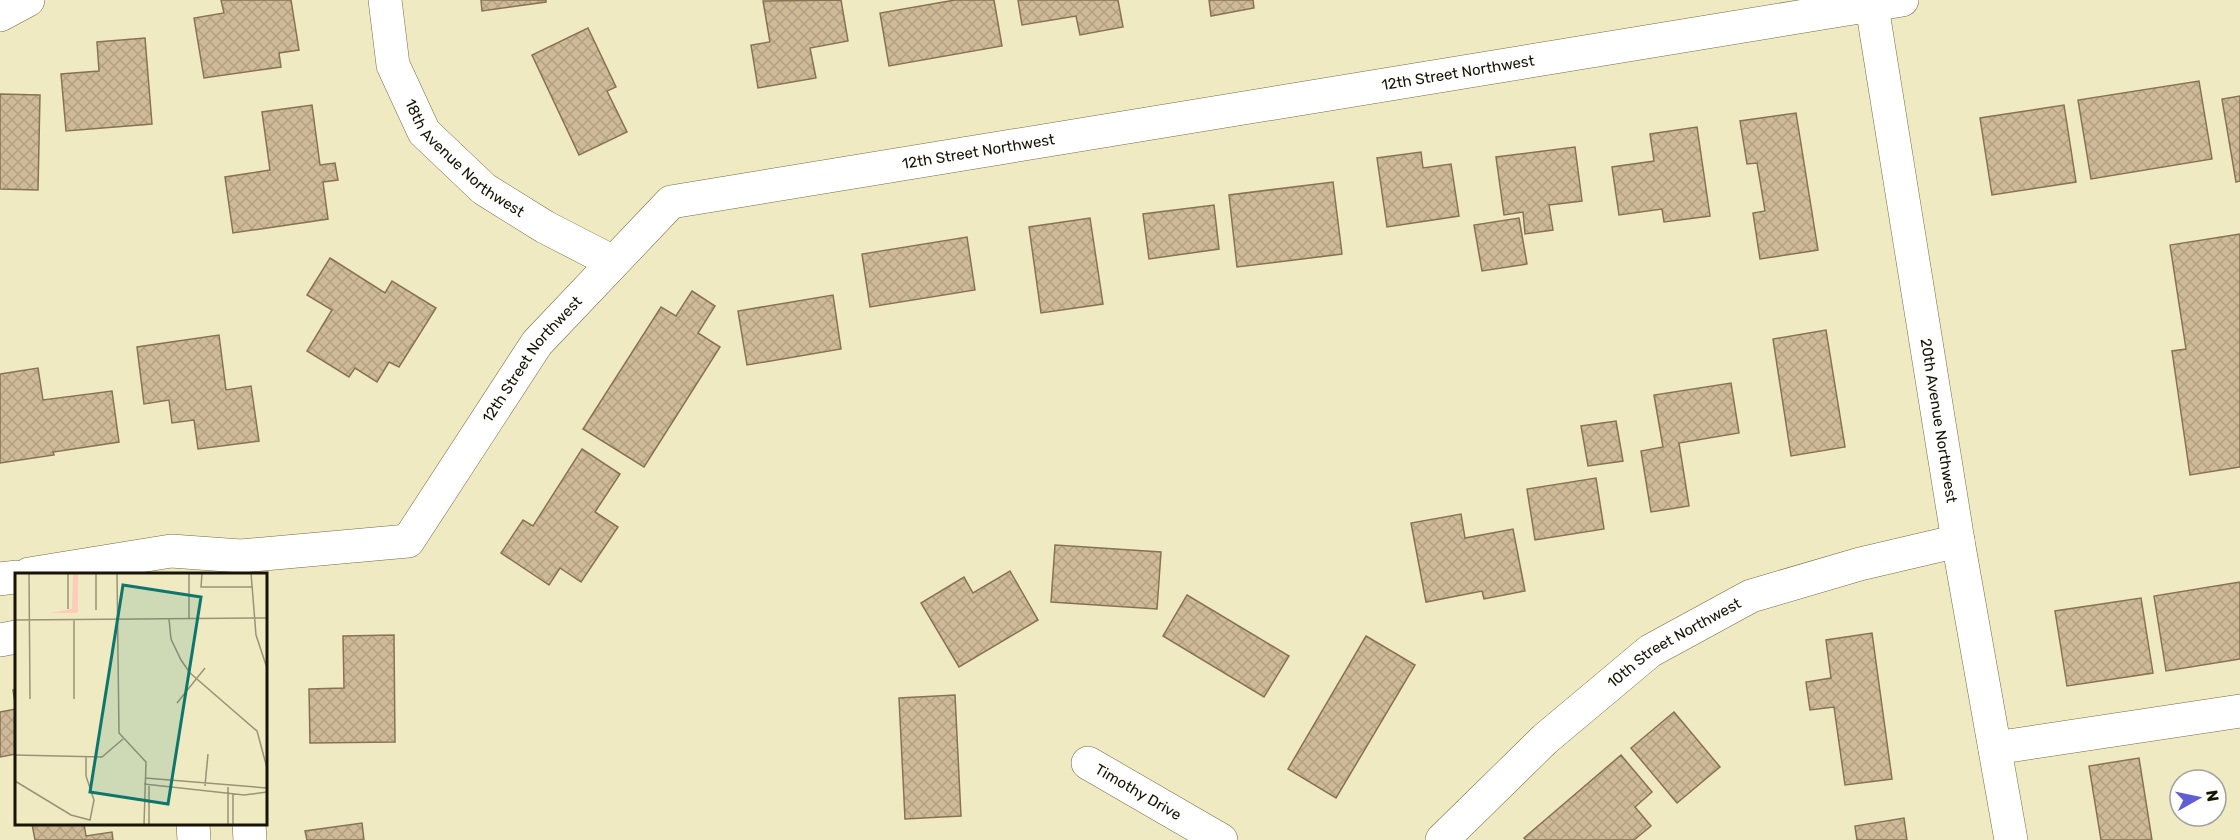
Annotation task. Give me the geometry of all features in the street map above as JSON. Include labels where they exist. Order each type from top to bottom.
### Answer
[{"type":"street","points":[[0,15],[28,0]]},
{"type":"street","name":"18th Avenue Northwest","points":[[385,0],[393,65],[424,132],[484,189],[545,227],[613,262]]},
{"type":"street","name":"12th Street Northwest","points":[[234,568],[408,541],[537,343],[671,202],[1882,2]]},
{"type":"street","name":"20th Avenue Northwest","points":[[1882,2],[1958,541],[2011,840]]},
{"type":"street","name":"10th Street Northwest","points":[[1442,840],[1545,739],[1650,651],[1751,596],[1860,564],[1958,541]]},
{"type":"street","points":[[42,573],[173,563],[234,568]]},
{"type":"street","points":[[0,579],[15,577]]},
{"type":"street","points":[[0,640],[15,637]]},
{"type":"street","points":[[1995,748],[2240,711]]},
{"type":"street","name":"Timothy Drive","points":[[1088,763],[1221,840]]},
{"type":"street","points":[[193,825],[194,840]]},
{"type":"street","points":[[249,825],[250,840]]},
{"type":"building","points":[[221,0],[291,0],[299,50],[279,53],[281,67],[204,78],[194,18],[224,13]]},
{"type":"building","points":[[481,0],[546,0],[546,2],[482,11]]},
{"type":"building","points":[[841,0],[848,41],[810,48],[816,78],[758,88],[751,45],[770,42],[763,1]]},
{"type":"building","points":[[955,0],[994,0],[1002,46],[889,66],[880,13]]},
{"type":"building","points":[[1018,0],[1118,0],[1123,27],[1080,35],[1076,16],[1022,25]]},
{"type":"building","points":[[1209,0],[1253,0],[1254,8],[1211,16]]},
{"type":"building","points":[[588,28],[616,87],[607,91],[627,132],[579,155],[532,55]]},
{"type":"building","points":[[145,38],[152,124],[66,131],[61,74],[99,71],[97,42]]},
{"type":"building","points":[[2199,81],[2212,159],[2091,179],[2078,100]]},
{"type":"building","points":[[0,94],[40,95],[38,190],[0,189]]},
{"type":"building","points":[[2240,96],[2240,181],[2236,182],[2222,99]]},
{"type":"building","points":[[312,105],[320,165],[335,163],[338,180],[323,182],[328,219],[233,233],[225,177],[270,170],[262,112]]},
{"type":"building","points":[[2064,105],[2076,182],[1992,195],[1980,118]]},
{"type":"building","points":[[1796,113],[1818,250],[1760,259],[1753,213],[1765,211],[1757,163],[1747,164],[1740,121]]},
{"type":"building","points":[[1697,127],[1710,216],[1664,222],[1662,209],[1619,215],[1612,167],[1654,161],[1650,134]]},
{"type":"building","points":[[1575,147],[1582,201],[1549,205],[1553,230],[1525,234],[1523,212],[1504,215],[1496,157]]},
{"type":"building","points":[[1421,152],[1423,168],[1451,164],[1459,216],[1387,227],[1377,158]]},
{"type":"building","points":[[1333,182],[1342,254],[1237,267],[1229,195]]},
{"type":"building","points":[[1214,205],[1219,249],[1149,259],[1143,214]]},
{"type":"building","points":[[1090,218],[1103,304],[1041,313],[1029,227]]},
{"type":"building","points":[[1519,218],[1527,264],[1482,271],[1474,225]]},
{"type":"building","points":[[2240,234],[2240,467],[2190,475],[2172,351],[2186,349],[2170,245]]},
{"type":"building","points":[[967,237],[975,290],[870,307],[862,254]]},
{"type":"building","points":[[330,258],[385,293],[392,281],[436,308],[399,367],[389,362],[377,382],[355,368],[349,377],[307,351],[332,310],[307,295]]},
{"type":"building","points":[[692,291],[715,306],[698,333],[720,347],[644,467],[583,429],[661,307],[676,316]]},
{"type":"building","points":[[833,295],[841,349],[747,365],[738,311]]},
{"type":"building","points":[[1826,330],[1845,447],[1791,456],[1773,339]]},
{"type":"building","points":[[219,335],[226,390],[251,386],[259,441],[198,449],[194,420],[172,423],[169,400],[144,404],[137,347]]},
{"type":"building","points":[[38,368],[43,400],[112,391],[119,442],[0,463],[0,374]]},
{"type":"building","points":[[1731,383],[1739,433],[1679,443],[1689,506],[1651,512],[1641,451],[1663,447],[1654,395]]},
{"type":"building","points":[[1616,421],[1623,461],[1588,466],[1581,426]]},
{"type":"building","points":[[582,449],[620,474],[595,512],[618,527],[581,582],[560,568],[549,585],[501,553],[523,520],[533,526]]},
{"type":"building","points":[[1596,478],[1604,529],[1535,540],[1527,489]]},
{"type":"building","points":[[1461,514],[1465,538],[1513,529],[1525,591],[1484,599],[1482,591],[1426,602],[1411,523]]},
{"type":"building","points":[[1055,545],[1161,552],[1157,609],[1051,602]]},
{"type":"building","points":[[1010,571],[1038,620],[959,667],[921,603],[964,577],[973,593]]},
{"type":"building","points":[[2240,582],[2240,659],[2166,671],[2154,596]]},
{"type":"building","points":[[1187,595],[1289,656],[1264,697],[1163,636]]},
{"type":"building","points":[[2141,598],[2153,673],[2067,686],[2055,611]]},
{"type":"building","points":[[1872,633],[1892,779],[1845,785],[1834,707],[1810,710],[1806,682],[1831,678],[1826,640]]},
{"type":"building","points":[[394,635],[395,742],[310,743],[309,689],[344,688],[343,636]]},
{"type":"building","points":[[1366,636],[1415,665],[1336,798],[1288,769]]},
{"type":"building","points":[[955,695],[961,816],[905,819],[899,698]]},
{"type":"building","points":[[15,709],[15,754],[0,757],[0,712]]},
{"type":"building","points":[[1674,712],[1720,767],[1677,803],[1631,748]]},
{"type":"building","points":[[1621,755],[1652,792],[1635,807],[1651,826],[1634,840],[1526,840],[1524,838]]},
{"type":"building","points":[[2139,758],[2152,840],[2101,840],[2089,766]]},
{"type":"building","points":[[1904,818],[1907,840],[1857,840],[1855,826]]},
{"type":"building","points":[[362,823],[364,840],[307,840],[305,831]]},
{"type":"building","points":[[32,825],[84,825],[86,836],[112,832],[113,840],[35,840]]}]
